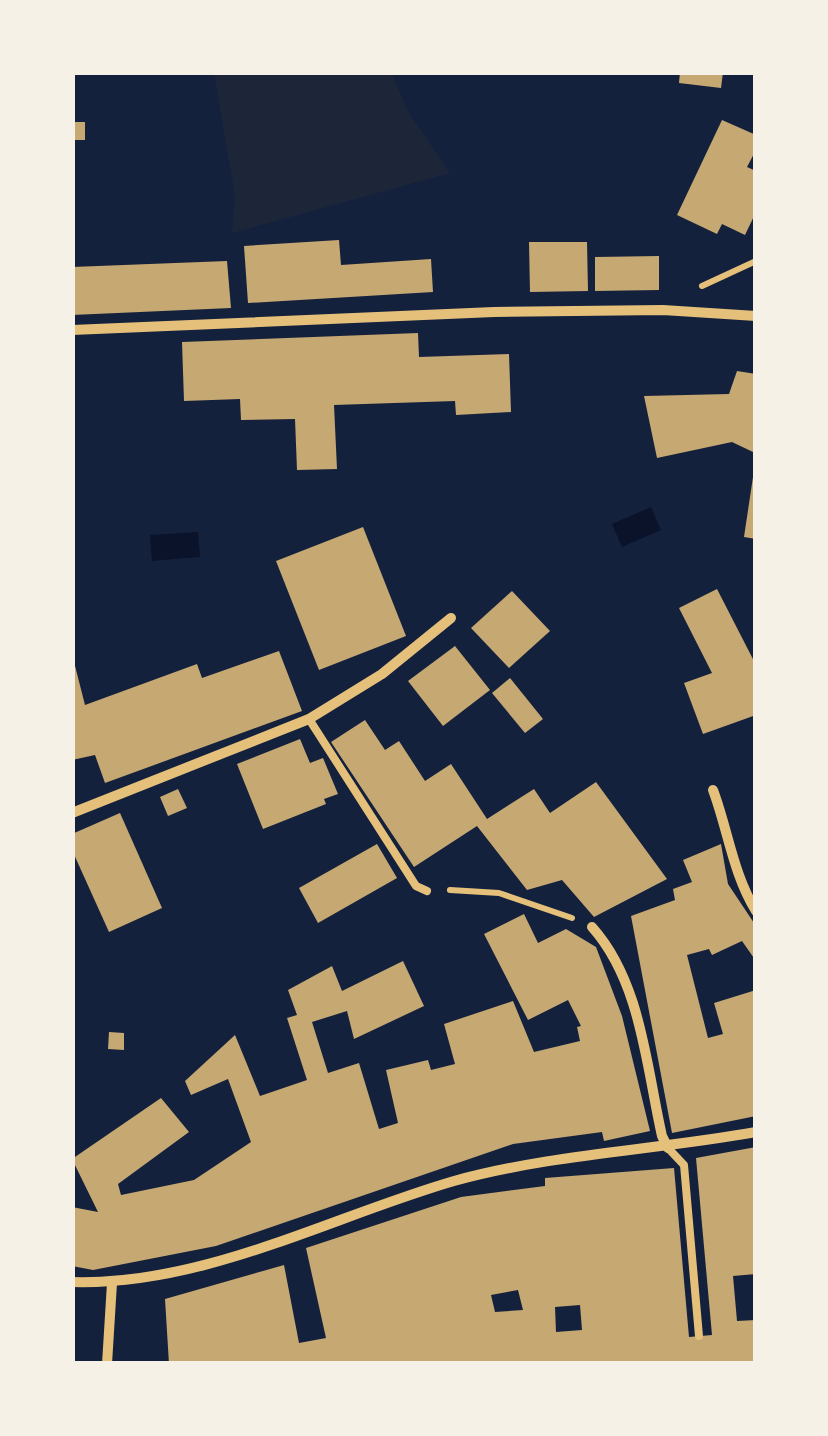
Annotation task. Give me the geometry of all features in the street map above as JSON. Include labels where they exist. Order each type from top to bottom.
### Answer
[{"type":"street","points":[[72,330],[494,312],[662,310],[756,316]]},
{"type":"street","points":[[72,813],[309,719],[382,674],[451,618]]},
{"type":"street","points":[[713,790],[730,836],[740,886],[756,910]]},
{"type":"street","points":[[592,927],[612,949],[628,982],[662,1136],[668,1148]]},
{"type":"street","points":[[73,1282],[151,1278],[456,1181],[559,1160],[668,1148],[756,1132]]},
{"type":"street","points":[[106,1364],[112,1283]]},
{"type":"lane","points":[[309,719],[416,886],[427,890]]},
{"type":"lane","points":[[668,1148],[684,1165],[700,1336]]},
{"type":"path","points":[[427,890],[499,892],[592,927]]},
{"type":"shaded area","points":[[214,73],[392,73],[407,110],[450,173],[232,233],[235,196]]},
{"type":"shaded area","points":[[651,507],[661,530],[622,547],[612,524]]},
{"type":"shaded area","points":[[198,532],[200,557],[152,561],[150,535]]},
{"type":"building","points":[[680,72],[723,72],[721,88],[679,83]]},
{"type":"building","points":[[722,120],[756,135],[756,150],[747,167],[756,171],[756,212],[745,235],[722,224],[717,234],[677,215]]},
{"type":"building","points":[[72,122],[85,122],[85,140],[72,140]]},
{"type":"building","points":[[339,240],[341,265],[431,259],[433,292],[248,303],[244,246]]},
{"type":"building","points":[[529,242],[587,242],[588,291],[530,292]]},
{"type":"building","points":[[659,256],[659,290],[595,291],[595,257]]},
{"type":"building","points":[[227,261],[231,308],[72,315],[72,267]]},
{"type":"building","points":[[418,333],[419,357],[509,354],[511,412],[456,415],[455,401],[334,405],[337,469],[297,470],[295,419],[241,420],[240,399],[184,401],[182,342]]},
{"type":"building","points":[[737,371],[756,374],[753,452],[732,442],[657,458],[644,396],[729,394]]},
{"type":"building","points":[[756,477],[756,539],[744,537]]},
{"type":"building","points":[[363,527],[406,636],[319,670],[276,561]]},
{"type":"building","points":[[717,589],[756,665],[756,715],[703,734],[684,683],[712,673],[679,608]]},
{"type":"building","points":[[512,591],[550,631],[509,668],[471,628]]},
{"type":"building","points":[[455,646],[490,690],[443,726],[408,681]]},
{"type":"building","points":[[279,651],[302,711],[105,783],[95,755],[72,760],[72,654],[85,705],[197,664],[202,678]]},
{"type":"building","points":[[510,678],[543,719],[525,733],[492,693]]},
{"type":"building","points":[[365,720],[385,750],[399,741],[425,781],[451,764],[487,819],[534,789],[550,813],[596,782],[667,879],[594,917],[562,880],[527,890],[477,826],[414,867],[331,742]]},
{"type":"building","points":[[300,739],[310,763],[323,758],[338,794],[324,799],[326,804],[263,829],[237,764]]},
{"type":"building","points":[[178,789],[187,808],[168,816],[160,797]]},
{"type":"building","points":[[120,813],[162,908],[109,932],[72,850],[72,834]]},
{"type":"building","points":[[377,844],[397,878],[318,923],[299,888]]},
{"type":"building","points":[[721,844],[728,884],[756,926],[756,961],[742,941],[712,955],[709,949],[687,955],[708,1038],[723,1034],[714,1003],[756,990],[756,1116],[672,1133],[631,916],[675,900],[673,889],[692,882],[683,860]]},
{"type":"building","points":[[524,914],[538,943],[566,929],[596,947],[622,1016],[650,1131],[604,1141],[602,1132],[513,1144],[216,1246],[93,1270],[72,1266],[72,1207],[98,1212],[72,1159],[161,1098],[189,1132],[118,1184],[121,1195],[194,1180],[251,1142],[228,1079],[191,1095],[185,1081],[235,1035],[260,1096],[307,1080],[287,1018],[297,1015],[288,990],[332,966],[342,991],[403,961],[424,1006],[354,1039],[347,1011],[312,1022],[328,1073],[359,1063],[379,1129],[398,1123],[386,1070],[428,1060],[431,1070],[455,1064],[444,1024],[513,1001],[534,1052],[580,1041],[577,1027],[581,1026],[568,1000],[528,1020],[484,934]]},
{"type":"building","points":[[109,1032],[124,1033],[124,1050],[108,1049]]},
{"type":"building","points":[[756,1147],[756,1274],[733,1276],[737,1321],[756,1320],[756,1364],[169,1364],[165,1299],[284,1265],[299,1343],[326,1338],[306,1248],[461,1197],[545,1186],[545,1178],[674,1168],[689,1337],[712,1335],[696,1158]],"holes":[[[518,1290],[523,1310],[495,1312],[491,1295]],[[580,1305],[582,1330],[556,1332],[555,1307]]]}]
